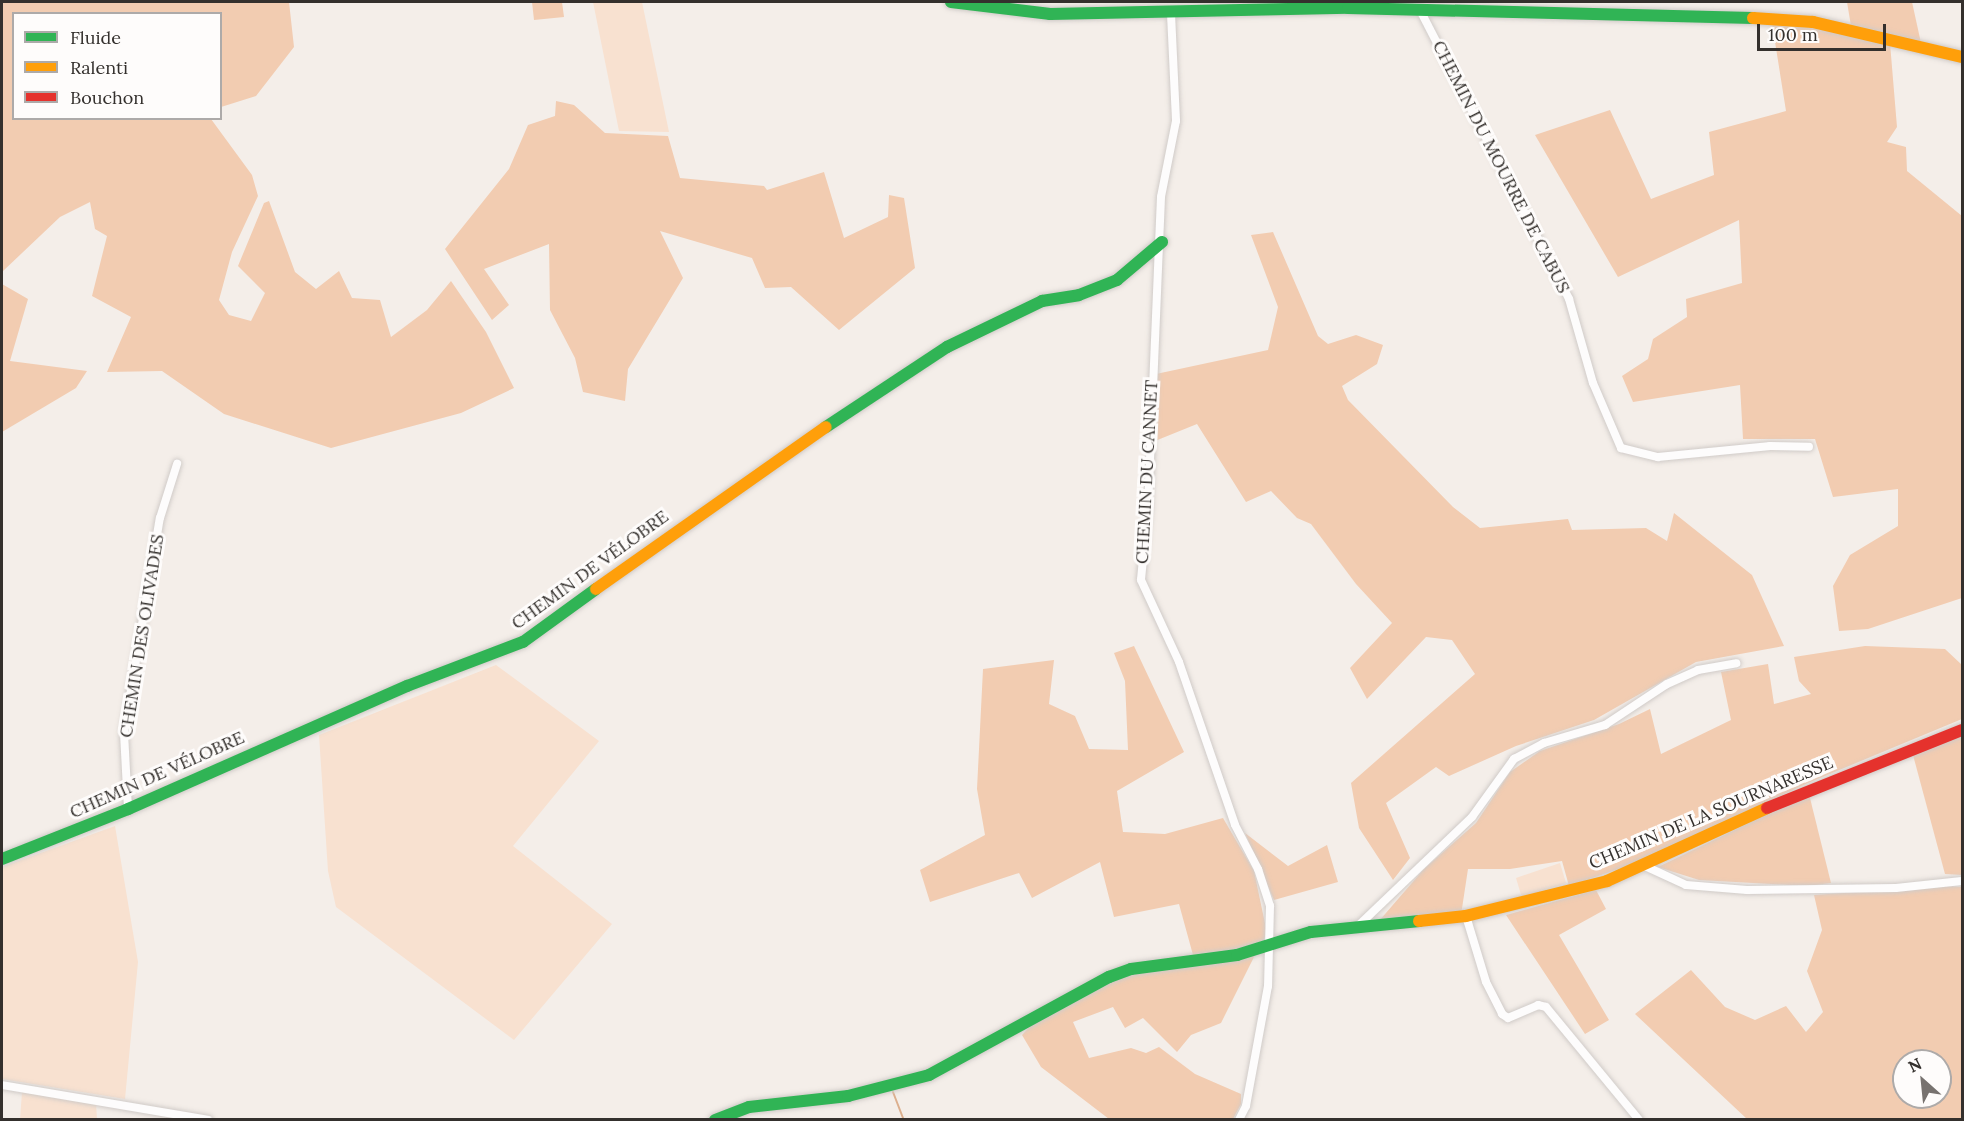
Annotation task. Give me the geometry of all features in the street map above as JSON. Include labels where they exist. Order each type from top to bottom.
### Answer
[{"type":"street","points":[[951,2],[1050,14],[1169,14],[1310,8],[1773,18],[1813,22],[1962,57]]},
{"type":"street","name":"CHEMIN DU CANNET","points":[[1162,2],[1169,14],[1176,122],[1166,153],[1161,197],[1162,242],[1154,289],[1150,463],[1141,580],[1179,663],[1236,825],[1258,869],[1270,906],[1272,944],[1268,986],[1245,1106],[1239,1119]]},
{"type":"street","name":"CHEMIN DU MOURRE DE CABUS","points":[[1421,12],[1569,299],[1593,383],[1621,448],[1658,457],[1770,446],[1809,447]]},
{"type":"street","name":"CHEMIN DE VÉLOBRE","points":[[2,860],[128,809],[292,734],[523,642],[784,454],[946,347],[1042,301],[1080,296],[1117,280],[1162,242]]},
{"type":"street","name":"CHEMIN DES OLIVADES","points":[[128,809],[124,732],[160,518],[177,464]]},
{"type":"street","points":[[1358,926],[1472,817],[1514,759],[1544,743],[1605,724],[1667,684],[1698,670],[1736,663]]},
{"type":"street","name":"CHEMIN DE LA SOURNARESSE","points":[[715,1119],[749,1107],[848,1096],[901,1084],[957,1063],[1109,977],[1131,969],[1237,955],[1311,932],[1466,916],[1583,888],[1645,866],[1801,792],[1962,730]]},
{"type":"street","points":[[1645,866],[1686,885],[1747,890],[1896,888],[1962,881]]},
{"type":"street","points":[[1466,916],[1486,982],[1502,1014],[1508,1018],[1538,1005],[1546,1007],[1639,1119]]},
{"type":"street","points":[[2,1085],[208,1119]]},
{"type":"shaded area","points":[[2,2],[289,2],[294,47],[256,96],[222,107],[222,12],[12,12],[12,120],[212,120],[252,175],[258,196],[232,252],[219,300],[229,315],[251,321],[265,293],[238,266],[264,203],[269,201],[295,272],[316,289],[339,271],[352,298],[380,300],[391,337],[427,310],[451,281],[486,332],[514,388],[461,413],[331,448],[224,414],[162,371],[107,372],[131,317],[92,296],[107,236],[95,229],[90,202],[60,217],[2,272]]},
{"type":"shaded area","points":[[532,2],[562,2],[564,17],[534,20]]},
{"type":"shaded area","points":[[593,2],[642,2],[669,132],[619,131]]},
{"type":"shaded area","points":[[1847,2],[1912,2],[1921,43],[1851,26]]},
{"type":"shaded area","points":[[1772,23],[1825,27],[1890,43],[1897,127],[1887,142],[1906,147],[1907,171],[1962,216],[1962,598],[1868,629],[1839,631],[1833,586],[1850,555],[1898,526],[1898,489],[1833,497],[1815,439],[1743,439],[1740,385],[1633,402],[1622,376],[1648,359],[1653,339],[1687,317],[1686,299],[1742,283],[1739,220],[1618,277],[1535,135],[1610,110],[1651,199],[1714,175],[1709,132],[1786,111]]},
{"type":"shaded area","points":[[556,101],[574,105],[605,133],[668,136],[680,178],[764,186],[767,190],[824,172],[844,238],[888,217],[889,195],[904,198],[915,268],[839,330],[791,287],[765,288],[752,258],[660,231],[683,278],[628,369],[625,401],[583,392],[575,358],[550,310],[549,244],[484,269],[509,305],[492,320],[445,249],[509,169],[528,125],[555,116]]},
{"type":"shaded area","points":[[1273,232],[1318,336],[1328,344],[1356,335],[1383,345],[1377,364],[1342,386],[1348,400],[1453,507],[1480,528],[1568,519],[1572,530],[1646,528],[1667,541],[1674,513],[1752,575],[1784,646],[1696,662],[1594,720],[1516,746],[1449,776],[1436,767],[1386,803],[1410,858],[1393,880],[1359,828],[1351,783],[1475,674],[1452,640],[1426,637],[1367,699],[1350,668],[1392,623],[1356,584],[1311,524],[1297,518],[1271,491],[1246,502],[1197,424],[1155,441],[1156,374],[1268,350],[1278,307],[1251,235]]},
{"type":"shaded area","points":[[2,284],[28,299],[10,361],[87,371],[76,388],[2,432]]},
{"type":"shaded area","points":[[1134,646],[1184,752],[1117,791],[1123,832],[1165,834],[1223,818],[1254,871],[1267,933],[1263,941],[1215,956],[1193,955],[1179,904],[1114,917],[1100,862],[1032,898],[1019,873],[930,902],[920,870],[985,835],[977,789],[983,669],[1054,660],[1049,704],[1075,716],[1089,749],[1128,750],[1125,681],[1114,653]]},
{"type":"shaded area","points":[[1865,646],[1945,649],[1962,665],[1962,719],[1808,783],[1636,863],[1569,886],[1562,861],[1510,869],[1468,869],[1461,915],[1379,921],[1424,869],[1476,823],[1510,772],[1540,751],[1619,724],[1650,709],[1661,754],[1731,720],[1721,672],[1768,664],[1774,704],[1811,694],[1799,681],[1794,657]]},
{"type":"shaded area","points":[[496,665],[599,741],[513,846],[612,924],[514,1040],[336,907],[328,871],[319,735]]},
{"type":"shaded area","points":[[1962,734],[1962,875],[1945,874],[1913,755]]},
{"type":"shaded area","points":[[1809,794],[1831,883],[1808,886],[1699,880],[1658,867]]},
{"type":"shaded area","points":[[115,826],[138,962],[125,1099],[2,1079],[2,867]]},
{"type":"shaded area","points":[[1245,833],[1288,866],[1327,845],[1338,882],[1274,900]]},
{"type":"shaded area","points":[[1560,863],[1566,883],[1522,898],[1516,878]]},
{"type":"shaded area","points":[[1945,886],[1962,887],[1962,1119],[1747,1119],[1635,1014],[1691,970],[1725,1007],[1755,1020],[1786,1006],[1806,1032],[1823,1012],[1807,971],[1822,930],[1814,895]]},
{"type":"shaded area","points":[[1596,890],[1606,909],[1559,935],[1609,1020],[1585,1034],[1506,915]]},
{"type":"shaded area","points":[[1256,953],[1221,1023],[1191,1035],[1177,1052],[1143,1018],[1125,1028],[1113,1007],[1073,1022],[1089,1058],[1131,1048],[1146,1053],[1159,1047],[1195,1074],[1241,1094],[1241,1104],[1233,1119],[1109,1119],[1041,1067],[1022,1035],[1034,1022],[1109,981],[1161,966]]},
{"type":"shaded area","points":[[22,1092],[96,1103],[97,1119],[20,1120]]},
{"type":"waterway","points":[[893,1092],[904,1120]]},
{"type":"traffic: fast","points":[[951,2],[1050,14],[1348,8],[1753,18]]},
{"type":"traffic: fast","points":[[826,427],[947,347],[1042,301],[1079,295],[1117,280],[1162,242]]},
{"type":"traffic: fast","points":[[2,859],[128,809],[407,686],[523,642],[596,589]]},
{"type":"traffic: fast","points":[[715,1120],[749,1107],[848,1096],[929,1075],[1109,977],[1131,969],[1237,955],[1311,932],[1419,921]]},
{"type":"traffic: slow","points":[[1753,18],[1813,22],[1962,57]]},
{"type":"traffic: slow","points":[[596,589],[826,427]]},
{"type":"traffic: slow","points":[[1419,921],[1466,916],[1607,881],[1767,808]]},
{"type":"traffic: jam","points":[[1767,808],[1962,730]]}]
